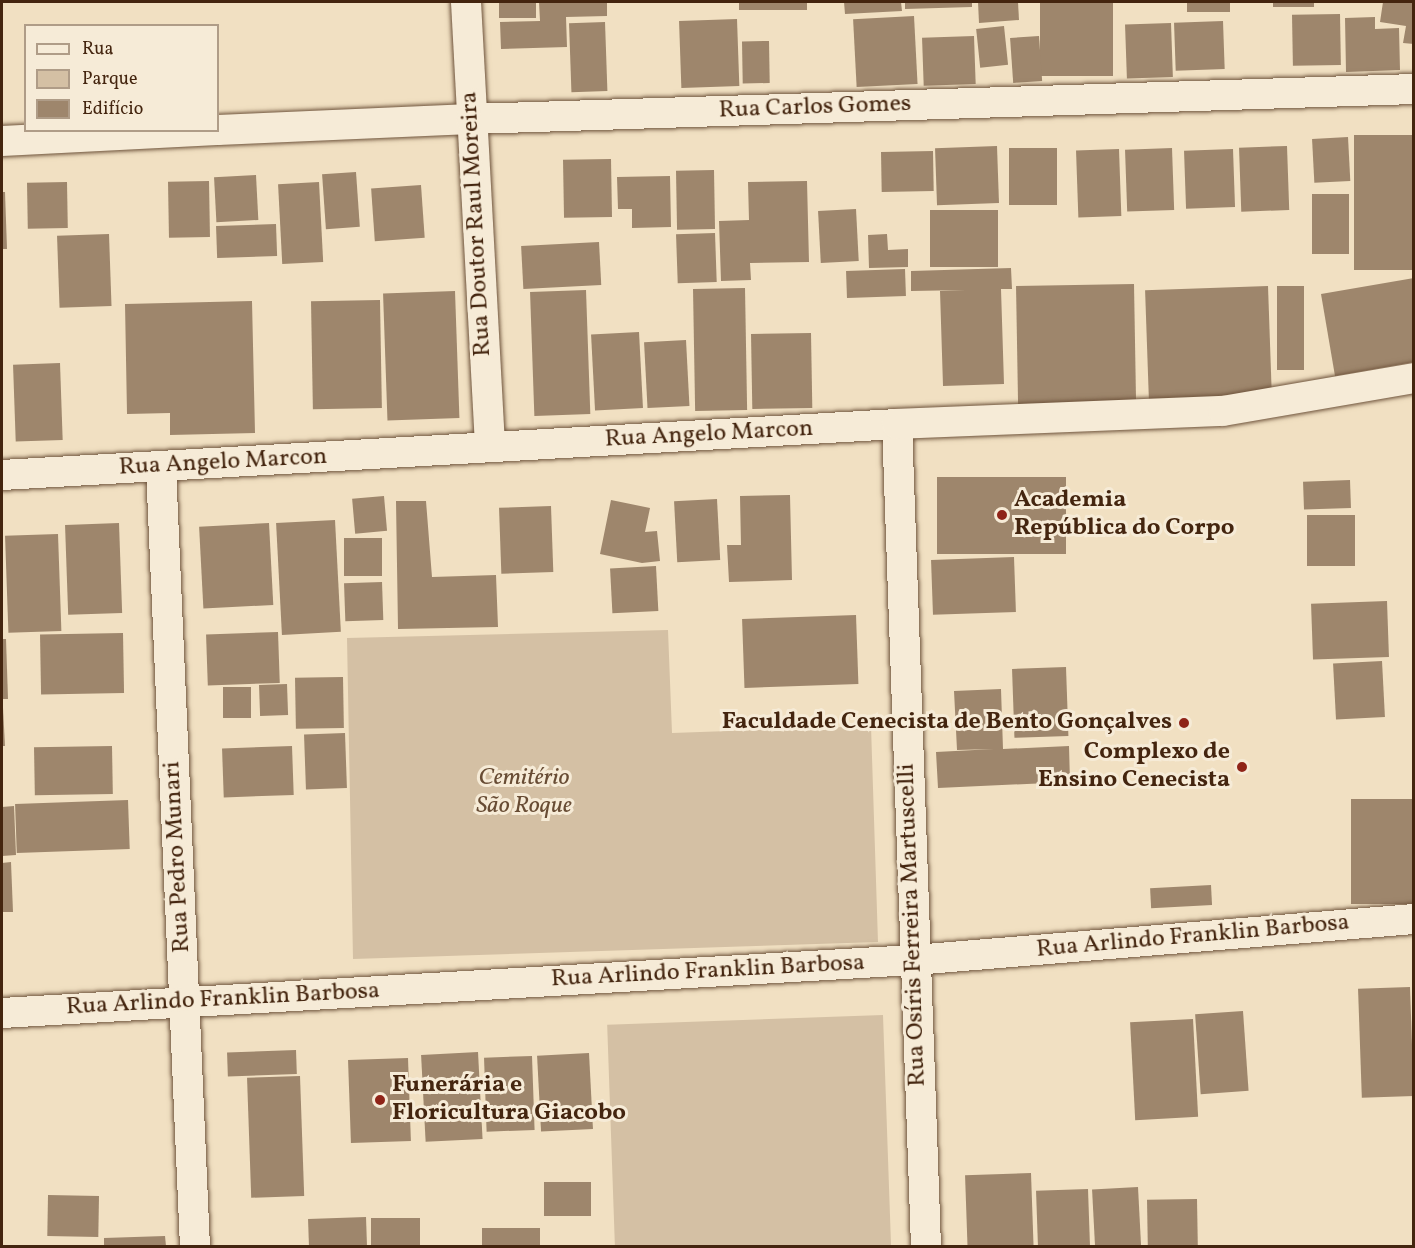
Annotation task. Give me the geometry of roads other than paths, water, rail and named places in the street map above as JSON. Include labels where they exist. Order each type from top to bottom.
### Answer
[{"type":"street","name":"Rua Doutor Raul Moreira","points":[[466,2],[489,446]]},
{"type":"street","name":"Rua Carlos Gomes","points":[[219,130],[471,119],[1413,89]]},
{"type":"street","name":"Rua Carlos Gomes","points":[[2,141],[178,132]]},
{"type":"street","name":"Rua Angelo Marcon","points":[[2,475],[160,468],[489,446],[897,424],[1223,411],[1413,378]]},
{"type":"street","name":"Rua Osíris Ferreira Martuscelli","points":[[897,424],[914,960],[927,1246]]},
{"type":"street","name":"Rua Pedro Munari","points":[[160,468],[195,1246]]},
{"type":"street","name":"Rua Arlindo Franklin Barbosa","points":[[2,1013],[914,960],[1413,919]]},
{"type":"place","name":"Academia República do Corpo","points":[[1002,515]]},
{"type":"place","name":"Faculdade Cenecista de Bento Gonçalves","points":[[1184,723]]},
{"type":"place","name":"Complexo de Ensino Cenecista","points":[[1242,767]]},
{"type":"place","name":"Funerária e Floricultura Giacobo","points":[[380,1100]]},
{"type":"park label","name":"Cemitério São Roque","points":[[524,793]]}]
